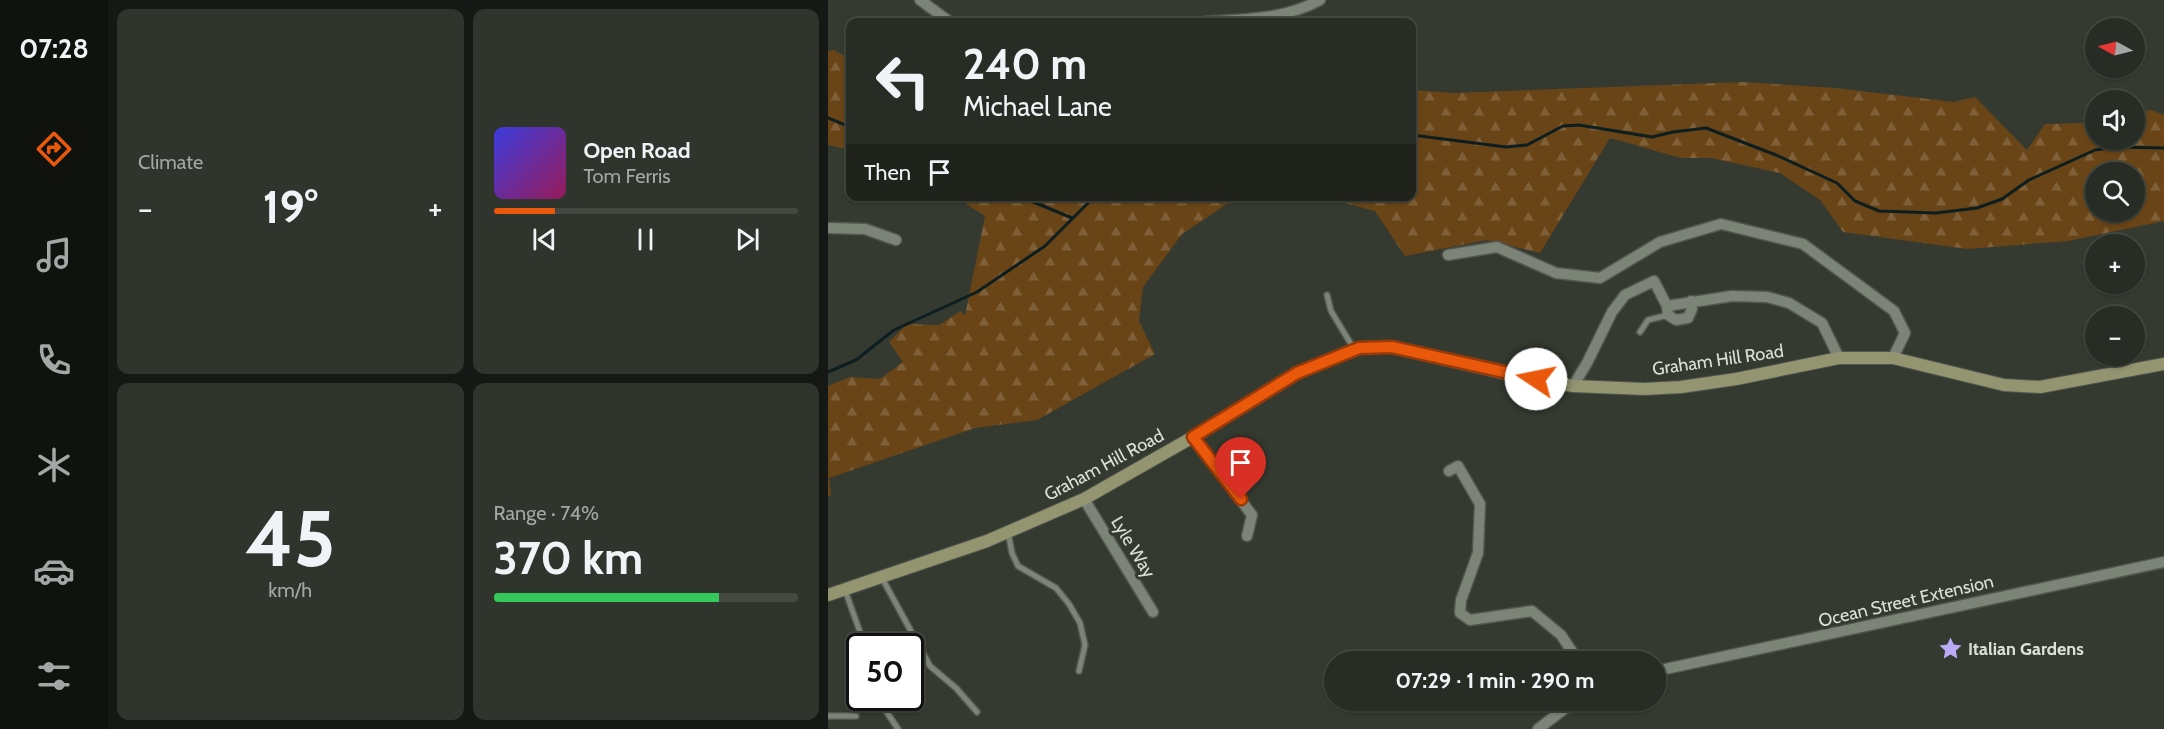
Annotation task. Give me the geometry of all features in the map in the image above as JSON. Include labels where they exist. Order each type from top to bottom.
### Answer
[{"type":"main road","name":"Graham Hill Road","points":[[828,595],[987,542],[1084,499],[1193,437],[1297,373],[1359,348],[1392,347],[1499,372],[1573,386],[1645,389],[1682,387],[1736,379],[1839,358],[1893,358],[2004,385],[2040,387],[2164,364]]},
{"type":"street","points":[[920,0],[945,18]]},
{"type":"street","points":[[1266,18],[1304,9],[1320,0]]},
{"type":"street","points":[[1448,255],[1497,247],[1556,273],[1600,278],[1660,242],[1721,224],[1803,243],[1894,311],[1905,333],[1893,358]]},
{"type":"street","points":[[828,228],[865,229],[896,240]]},
{"type":"street","points":[[1573,386],[1612,312],[1625,295],[1654,281],[1667,310],[1676,320],[1689,318],[1692,309],[1690,302]]},
{"type":"street","points":[[1667,310],[1690,302],[1732,296],[1767,297],[1789,303],[1822,323],[1839,358]]},
{"type":"street","points":[[1193,437],[1252,514],[1247,536]]},
{"type":"street","points":[[1449,471],[1458,466],[1480,504],[1478,553],[1461,600],[1460,613],[1470,620],[1532,611],[1561,634],[1572,651]]},
{"type":"street","name":"Lyle Way","points":[[1084,499],[1152,612]]},
{"type":"street","name":"Ocean Street Extension","points":[[1666,669],[2164,562]]},
{"type":"street","points":[[1538,729],[1562,711]]},
{"type":"lane","points":[[1328,296],[1331,311],[1354,350]]},
{"type":"lane","points":[[1640,332],[1648,320],[1667,310]]},
{"type":"lane","points":[[1008,532],[1012,553],[1018,566],[1056,588],[1070,604],[1080,622],[1085,645],[1079,671]]},
{"type":"lane","points":[[882,578],[930,666],[956,688],[977,712]]},
{"type":"lane","points":[[844,590],[860,633]]},
{"type":"lane","points":[[886,711],[898,729]]},
{"type":"lane","points":[[828,716],[856,716]]},
{"type":"green space","points":[[834,50],[846,57],[846,149],[828,145],[828,51]]},
{"type":"green space","points":[[1743,82],[1835,88],[1954,102],[1975,97],[2027,150],[2045,124],[2085,123],[2085,150],[2145,150],[2145,111],[2151,110],[2164,115],[2164,221],[2102,234],[2085,234],[2085,237],[2068,241],[1967,249],[1843,232],[1820,200],[1780,173],[1711,158],[1681,158],[1610,138],[1540,253],[1487,240],[1405,256],[1375,211],[1337,201],[1416,201],[1416,90],[1454,93]]},
{"type":"green space","points":[[961,201],[1253,201],[1227,204],[1182,234],[1143,287],[1139,321],[1155,354],[1037,420],[975,428],[829,478],[831,495],[828,496],[828,386],[850,377],[880,379],[903,362],[889,342],[907,324],[939,325],[961,311],[965,316],[985,216]]},
{"type":"waterway","points":[[828,118],[846,125]]},
{"type":"waterway","points":[[1416,136],[1506,147],[1527,145],[1563,126],[1579,125],[1652,137],[1706,128],[1776,155],[1837,183],[1855,201],[1879,211],[1936,213],[1977,208],[2002,199],[2029,180],[2095,150],[2118,147],[2164,148]]},
{"type":"waterway","points":[[1031,201],[1072,218]]},
{"type":"waterway","points":[[828,372],[856,360],[894,330],[977,292],[1045,246],[1090,201]]},
{"type":"place","name":"Italian Gardens","points":[[1950,649]]},
{"type":"route","points":[[1241,499],[1193,437],[1297,373],[1359,348],[1392,347],[1536,379]]}]
